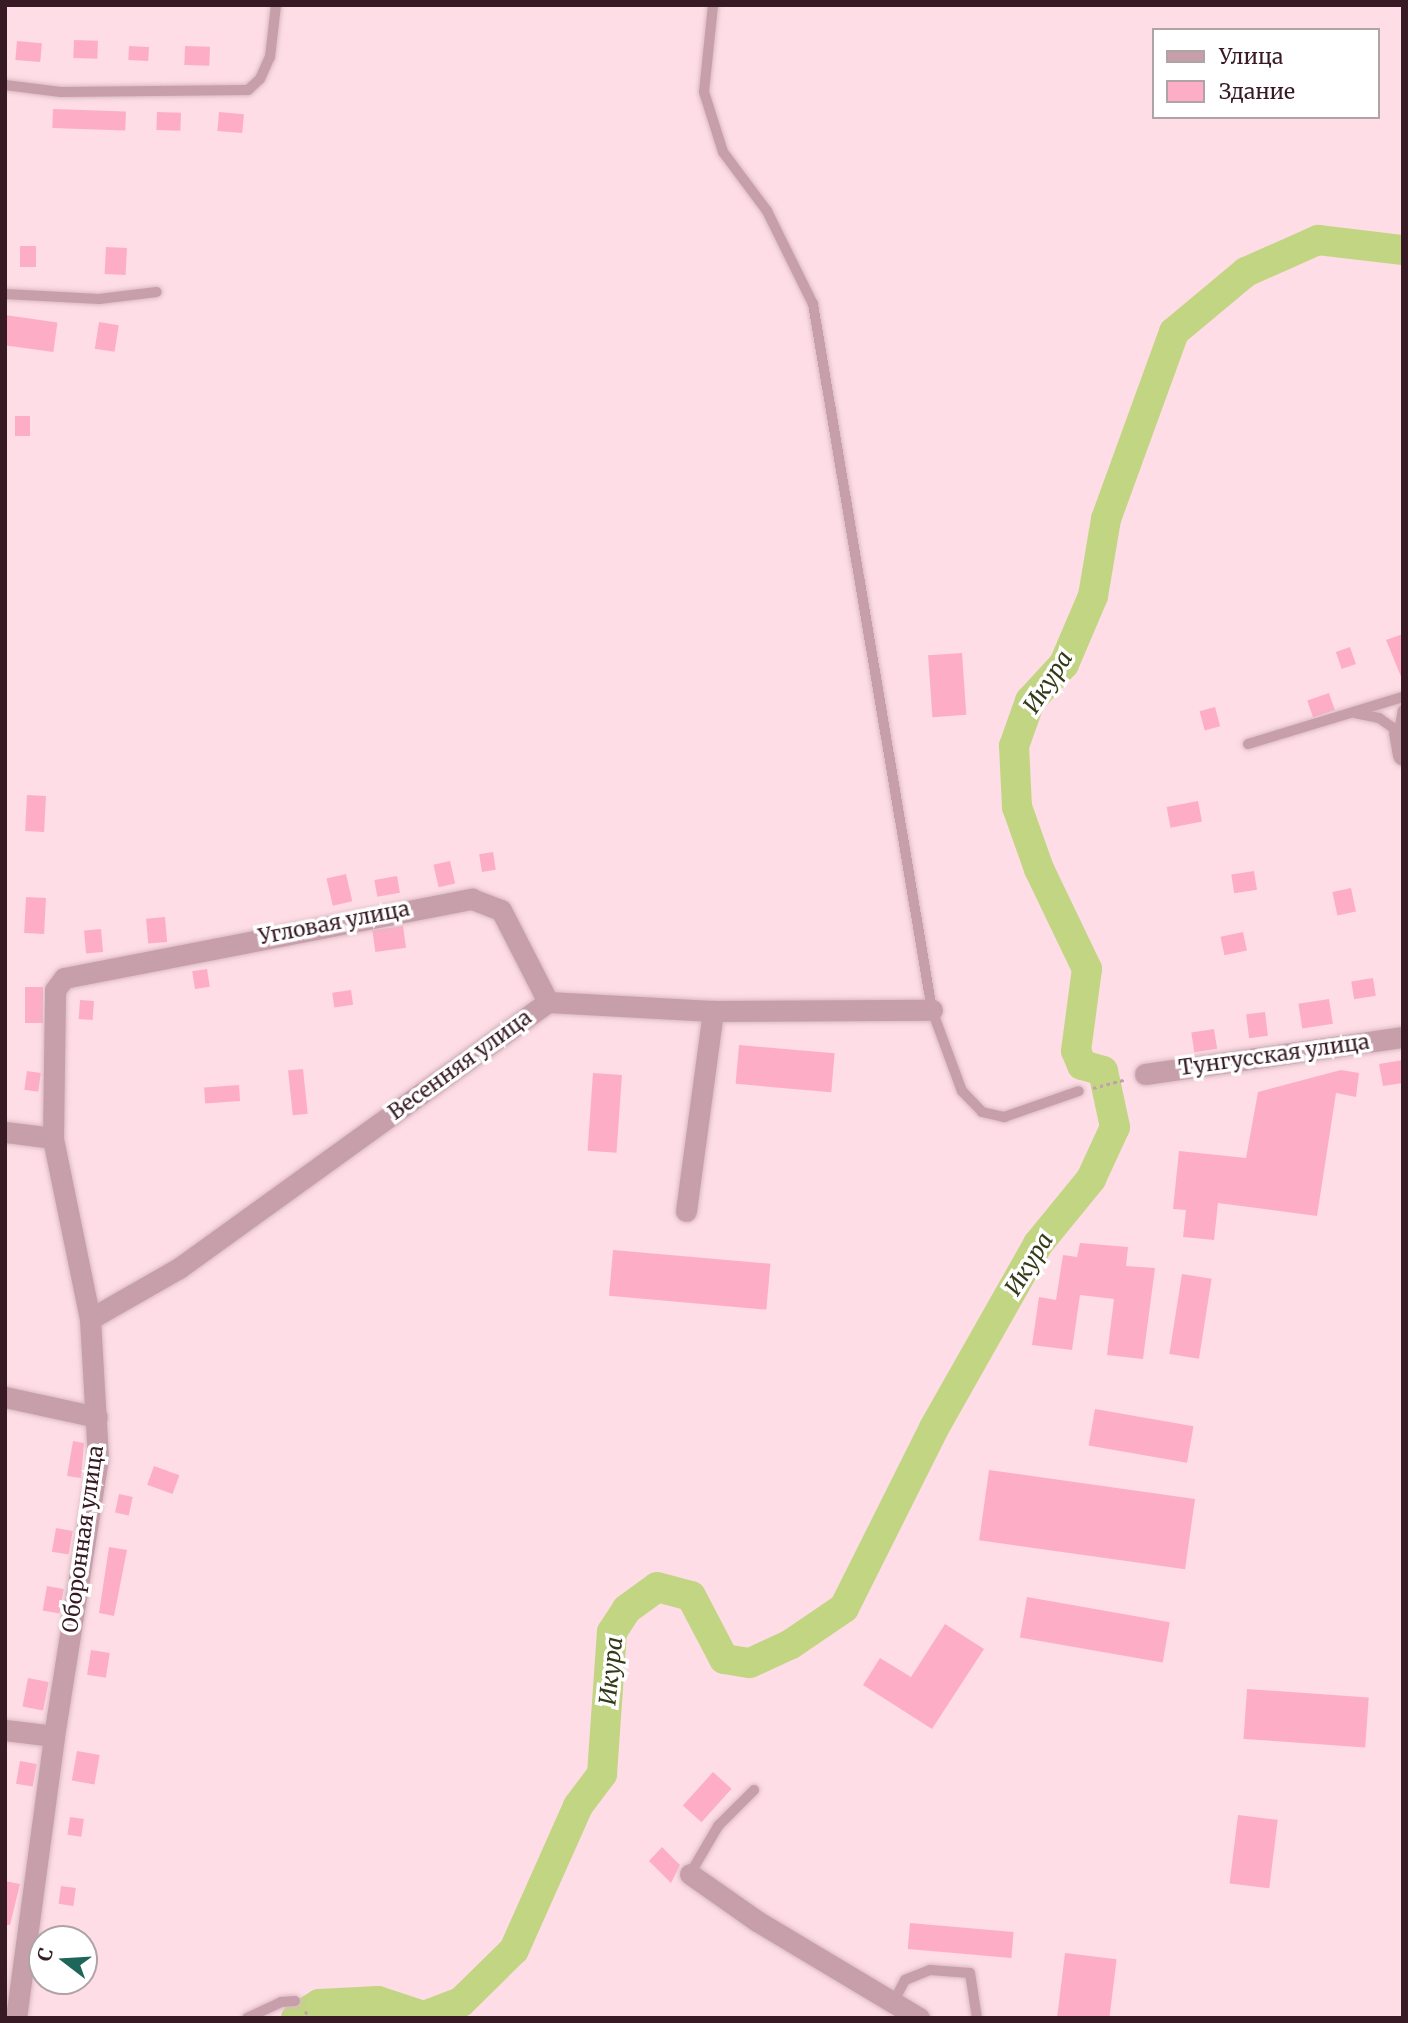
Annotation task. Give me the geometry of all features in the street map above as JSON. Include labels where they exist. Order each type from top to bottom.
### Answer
[{"type":"street","points":[[1399,732],[1403,755]]},
{"type":"street","name":"Угловая улица","points":[[64,978],[472,899],[501,910],[548,1002]]},
{"type":"street","name":"Оборонная улица","points":[[16,2018],[54,1736],[98,1458],[90,1319],[53,1138],[55,990],[64,978]]},
{"type":"street","name":"Весенняя улица","points":[[90,1319],[179,1268],[548,1002],[713,1011],[932,1010]]},
{"type":"street","points":[[686,1211],[713,1011]]},
{"type":"street","name":"Тунгусская улица","points":[[1145,1074],[1403,1037]]},
{"type":"street","points":[[5,1132],[53,1138]]},
{"type":"street","points":[[5,1397],[97,1417]]},
{"type":"street","points":[[5,1730],[54,1736]]},
{"type":"street","points":[[690,1874],[757,1922],[911,2014]]},
{"type":"lane","points":[[5,85],[61,92],[248,90],[260,79],[270,57],[276,5]]},
{"type":"lane","points":[[713,5],[704,92],[723,152],[767,211],[813,304],[932,1010],[962,1091],[982,1112],[1004,1117],[1079,1091]]},
{"type":"lane","points":[[5,294],[99,299],[157,292]]},
{"type":"lane","points":[[1248,744],[1403,697]]},
{"type":"lane","points":[[1353,712],[1379,718],[1399,732],[1403,710]]},
{"type":"lane","points":[[690,1874],[718,1826],[754,1790]]},
{"type":"lane","points":[[911,2014],[896,1997],[905,1980],[930,1970],[970,1973],[977,2018]]},
{"type":"lane","points":[[247,2018],[281,2002],[295,2001]]},
{"type":"path","points":[[1079,1091],[1145,1074]]},
{"type":"building","points":[[74,40],[98,41],[97,59],[73,58]]},
{"type":"building","points":[[17,41],[42,43],[40,62],[15,60]]},
{"type":"building","points":[[129,46],[149,47],[148,61],[128,60]]},
{"type":"building","points":[[185,46],[210,47],[209,66],[184,65]]},
{"type":"building","points":[[53,109],[126,112],[125,131],[52,128]]},
{"type":"building","points":[[157,112],[181,113],[180,131],[156,130]]},
{"type":"building","points":[[219,112],[244,114],[242,133],[217,131]]},
{"type":"building","points":[[20,246],[36,246],[36,267],[20,267]]},
{"type":"building","points":[[106,247],[127,248],[126,275],[105,274]]},
{"type":"building","points":[[5,315],[57,322],[53,352],[5,345]]},
{"type":"building","points":[[99,322],[119,325],[115,352],[95,349]]},
{"type":"building","points":[[15,416],[30,416],[30,436],[15,436]]},
{"type":"building","points":[[1403,634],[1403,679],[1402,679],[1386,640]]},
{"type":"building","points":[[1350,647],[1356,664],[1342,669],[1336,652]]},
{"type":"building","points":[[962,653],[966,715],[932,717],[928,655]]},
{"type":"building","points":[[1329,693],[1335,710],[1313,718],[1307,700]]},
{"type":"building","points":[[1215,707],[1220,726],[1205,730],[1200,711]]},
{"type":"building","points":[[27,795],[46,796],[44,832],[25,831]]},
{"type":"building","points":[[1198,801],[1202,822],[1171,828],[1167,807]]},
{"type":"building","points":[[493,852],[496,870],[482,872],[479,854]]},
{"type":"building","points":[[450,861],[455,883],[439,887],[433,865]]},
{"type":"building","points":[[1254,871],[1257,890],[1234,893],[1231,875]]},
{"type":"building","points":[[346,874],[352,901],[333,906],[327,878]]},
{"type":"building","points":[[397,876],[400,893],[377,897],[374,880]]},
{"type":"building","points":[[1351,888],[1356,911],[1337,915],[1332,892]]},
{"type":"building","points":[[26,897],[46,898],[44,934],[24,933]]},
{"type":"building","points":[[165,917],[167,942],[148,944],[146,919]]},
{"type":"building","points":[[403,926],[406,948],[375,952],[372,930]]},
{"type":"building","points":[[101,929],[103,952],[86,953],[84,930]]},
{"type":"building","points":[[1243,932],[1247,951],[1224,955],[1221,937]]},
{"type":"building","points":[[207,969],[210,987],[195,989],[192,971]]},
{"type":"building","points":[[1373,978],[1376,996],[1354,999],[1351,981]]},
{"type":"building","points":[[25,987],[43,987],[43,1023],[25,1023]]},
{"type":"building","points":[[351,990],[353,1005],[334,1007],[332,993]]},
{"type":"building","points":[[1329,999],[1333,1024],[1302,1029],[1298,1004]]},
{"type":"building","points":[[80,1000],[94,1001],[93,1020],[79,1019]]},
{"type":"building","points":[[1265,1012],[1268,1036],[1249,1038],[1246,1014]]},
{"type":"building","points":[[1214,1029],[1217,1049],[1194,1052],[1191,1033]]},
{"type":"building","points":[[739,1045],[835,1053],[831,1092],[736,1084]]},
{"type":"building","points":[[1403,1060],[1403,1083],[1383,1086],[1379,1064]]},
{"type":"building","points":[[303,1069],[308,1114],[293,1115],[288,1071]]},
{"type":"building","points":[[1341,1070],[1359,1073],[1356,1097],[1336,1093],[1317,1216],[1218,1203],[1214,1240],[1183,1237],[1186,1210],[1173,1209],[1179,1151],[1246,1158],[1258,1092]]},
{"type":"building","points":[[27,1071],[41,1073],[38,1092],[24,1090]]},
{"type":"building","points":[[593,1073],[622,1075],[616,1153],[588,1151]]},
{"type":"building","points":[[239,1085],[240,1101],[205,1103],[204,1087]]},
{"type":"building","points":[[1080,1243],[1128,1247],[1126,1266],[1155,1268],[1143,1359],[1107,1355],[1114,1299],[1080,1295],[1072,1350],[1032,1345],[1039,1297],[1056,1300],[1063,1255],[1077,1257]]},
{"type":"building","points":[[613,1250],[770,1264],[766,1310],[609,1296]]},
{"type":"building","points":[[1182,1274],[1212,1279],[1199,1359],[1169,1354]]},
{"type":"building","points":[[1095,1409],[1193,1426],[1187,1463],[1089,1445]]},
{"type":"building","points":[[73,1441],[84,1443],[81,1478],[67,1476]]},
{"type":"building","points":[[154,1466],[179,1475],[173,1494],[147,1485]]},
{"type":"building","points":[[989,1470],[1195,1499],[1185,1569],[979,1540]]},
{"type":"building","points":[[119,1494],[133,1497],[129,1515],[115,1513]]},
{"type":"building","points":[[56,1528],[73,1531],[69,1555],[52,1552]]},
{"type":"building","points":[[109,1547],[127,1550],[114,1616],[99,1613]]},
{"type":"building","points":[[47,1586],[64,1589],[59,1614],[43,1611]]},
{"type":"building","points":[[1027,1597],[1170,1622],[1163,1663],[1020,1637]]},
{"type":"building","points":[[945,1624],[984,1649],[932,1729],[863,1685],[880,1658],[911,1677]]},
{"type":"building","points":[[91,1650],[110,1653],[106,1678],[87,1675]]},
{"type":"building","points":[[28,1678],[49,1682],[43,1710],[22,1706]]},
{"type":"building","points":[[1247,1689],[1369,1698],[1365,1747],[1244,1739]]},
{"type":"building","points":[[77,1751],[100,1755],[94,1785],[72,1781]]},
{"type":"building","points":[[20,1761],[37,1764],[33,1787],[16,1784]]},
{"type":"building","points":[[713,1772],[732,1789],[701,1822],[683,1805]]},
{"type":"building","points":[[1238,1815],[1278,1820],[1269,1888],[1230,1883]]},
{"type":"building","points":[[70,1817],[84,1819],[81,1837],[67,1835]]},
{"type":"building","points":[[662,1847],[680,1865],[671,1883],[649,1861]]},
{"type":"building","points":[[5,1881],[20,1884],[10,1925],[5,1925]]},
{"type":"building","points":[[61,1886],[76,1888],[73,1906],[58,1904]]},
{"type":"building","points":[[910,1923],[1014,1932],[1011,1958],[908,1949]]},
{"type":"building","points":[[1065,1953],[1117,1959],[1109,2018],[1057,2018]]},
{"type":"waterway","name":"Икура","points":[[296,2018],[319,2004],[378,2001],[424,2016],[461,2002],[514,1950],[578,1806],[602,1774],[612,1632],[627,1609],[657,1587],[691,1596],[724,1659],[750,1663],[791,1644],[844,1608],[934,1428],[1038,1244],[1091,1179],[1115,1127],[1103,1071],[1082,1065],[1076,1051],[1087,969],[1039,869],[1017,807],[1014,746],[1030,701],[1064,664],[1093,596],[1106,519],[1174,332],[1246,272],[1318,240],[1403,250]]}]
